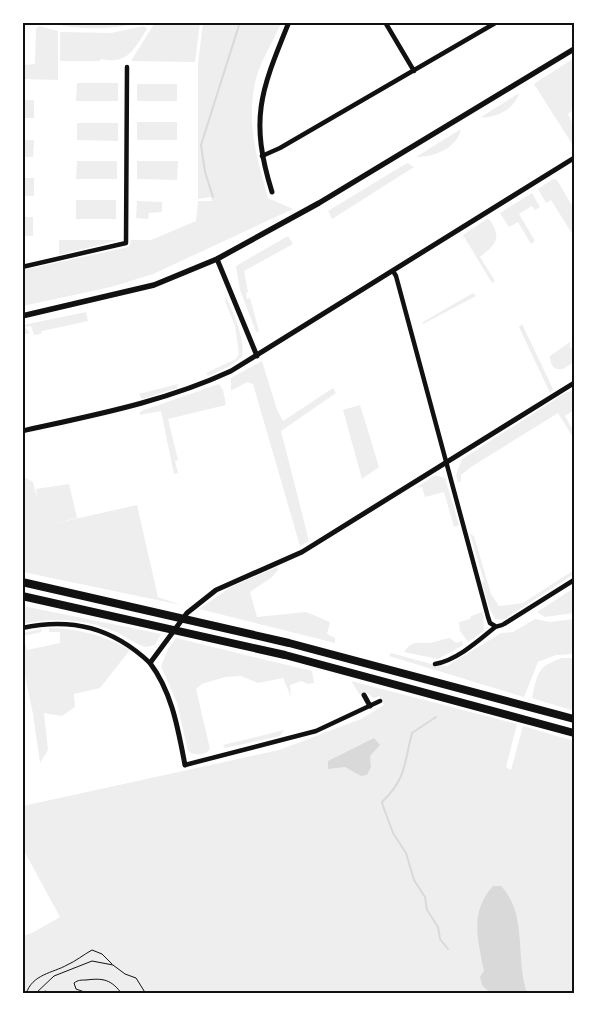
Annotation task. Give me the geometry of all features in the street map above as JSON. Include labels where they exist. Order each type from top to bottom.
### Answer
[{"type":"highway","points":[[22,582],[298,645],[574,719]]},
{"type":"highway","points":[[22,596],[285,655],[574,733]]},
{"type":"main road","points":[[22,316],[154,285],[217,259],[319,203],[574,49]]},
{"type":"street","points":[[272,192],[259,139],[262,99],[266,77],[288,22]]},
{"type":"street","points":[[385,22],[414,71]]},
{"type":"street","points":[[262,156],[497,22]]},
{"type":"street","points":[[22,267],[126,243],[127,67]]},
{"type":"street","points":[[22,431],[160,399],[206,382],[256,356],[574,158]]},
{"type":"street","points":[[217,259],[256,356]]},
{"type":"street","points":[[393,272],[396,276],[488,617],[490,623],[496,626]]},
{"type":"street","points":[[150,663],[176,625],[197,603],[230,583],[302,552],[574,383]]},
{"type":"street","points":[[435,664],[444,662],[486,637],[496,626],[504,624],[574,580]]},
{"type":"street","points":[[22,628],[52,624],[98,630],[129,645],[150,663],[165,686],[185,765],[316,731],[380,701]]},
{"type":"street","points":[[364,695],[370,706]]},
{"type":"path","points":[[26,994],[32,983],[41,976],[69,964],[92,950],[102,954],[125,974],[136,978],[146,994]]},
{"type":"path","points":[[35,994],[54,976],[92,961],[113,965]]},
{"type":"path","points":[[90,994],[76,989],[74,983],[78,980],[104,978],[114,983],[122,994]]},
{"type":"path","points":[[41,994],[45,991],[55,994]]},
{"type":"shaded area","points":[[162,22],[200,23],[195,62],[131,61],[154,24]]},
{"type":"shaded area","points":[[47,23],[142,23],[95,28]]},
{"type":"shaded area","points":[[203,23],[281,23],[257,75],[252,106],[252,122],[256,152],[268,198],[293,209],[153,274],[111,287],[23,306],[23,270],[129,247],[131,240],[151,240],[196,221],[198,201],[212,201],[211,197],[198,199],[198,64]]},
{"type":"shaded area","points":[[39,26],[58,31],[58,80],[23,79],[23,65],[35,64],[36,29]]},
{"type":"shaded area","points":[[144,26],[147,29],[134,49],[118,60],[60,61],[60,32],[111,33]]},
{"type":"shaded area","points":[[574,58],[574,109],[568,114],[574,126],[574,147],[534,84]]},
{"type":"shaded area","points":[[77,83],[118,83],[118,101],[76,101]]},
{"type":"shaded area","points":[[137,84],[177,84],[177,101],[137,101]]},
{"type":"shaded area","points":[[519,93],[509,108],[492,116],[481,117]]},
{"type":"shaded area","points":[[23,100],[34,100],[34,118],[23,118]]},
{"type":"shaded area","points":[[137,122],[177,122],[177,140],[137,140]]},
{"type":"shaded area","points":[[77,123],[118,123],[118,141],[77,140]]},
{"type":"shaded area","points":[[461,129],[455,142],[449,147],[437,153],[416,157]]},
{"type":"shaded area","points":[[23,140],[34,140],[33,157],[23,157]]},
{"type":"shaded area","points":[[77,161],[117,161],[117,179],[76,179]]},
{"type":"shaded area","points":[[137,161],[178,161],[177,180],[137,179]]},
{"type":"shaded area","points":[[407,163],[414,167],[332,219],[328,211]]},
{"type":"shaded area","points":[[22,178],[34,178],[34,196],[23,196]]},
{"type":"shaded area","points":[[553,179],[557,180],[574,209],[574,230],[571,232],[551,200],[546,203],[538,189]]},
{"type":"shaded area","points":[[532,193],[540,207],[535,210],[532,206],[519,214],[535,241],[531,244],[518,222],[509,227],[500,213]]},
{"type":"shaded area","points":[[76,200],[116,200],[116,219],[76,219]]},
{"type":"shaded area","points":[[137,201],[162,202],[162,212],[149,213],[148,219],[136,218]]},
{"type":"shaded area","points":[[23,217],[33,217],[33,236],[23,236]]},
{"type":"shaded area","points":[[487,219],[490,220],[494,227],[496,241],[480,257],[495,281],[492,283],[463,235]]},
{"type":"shaded area","points":[[288,236],[293,244],[244,271],[248,292],[246,293],[247,299],[250,298],[259,331],[256,332],[240,290],[236,266]]},
{"type":"shaded area","points":[[59,240],[119,240],[59,255]]},
{"type":"shaded area","points":[[473,293],[476,296],[423,324],[423,322]]},
{"type":"shaded area","points":[[226,297],[240,334],[243,349],[242,357],[230,366],[208,376],[206,373],[236,359],[239,354],[235,326],[225,301]]},
{"type":"shaded area","points":[[86,312],[88,321],[42,331],[41,334],[34,335],[31,326],[25,327],[30,333],[23,335],[23,325]]},
{"type":"shaded area","points":[[522,324],[553,389],[550,393],[519,327]]},
{"type":"shaded area","points":[[570,342],[570,348],[574,346],[574,362],[563,369],[554,368],[551,364],[550,356]]},
{"type":"shaded area","points":[[262,361],[277,410],[283,421],[333,388],[336,393],[281,431],[309,541],[300,546],[253,384],[247,382],[231,391],[231,378]]},
{"type":"shaded area","points":[[178,384],[177,388],[142,399],[139,394]]},
{"type":"shaded area","points":[[219,384],[223,390],[226,405],[168,419],[178,460],[175,461],[178,473],[174,474],[161,411],[139,415],[141,411]]},
{"type":"shaded area","points":[[574,391],[574,410],[565,416],[574,432],[574,439],[558,413],[471,467],[461,475],[461,481],[458,483],[456,475],[462,459],[567,392]]},
{"type":"shaded area","points":[[360,405],[379,467],[362,479],[343,410]]},
{"type":"shaded area","points":[[435,475],[445,478],[459,525],[454,527],[444,492],[425,497],[422,487],[416,488]]},
{"type":"shaded area","points":[[26,478],[33,482],[37,499],[36,489],[69,484],[77,518],[44,526],[137,505],[158,597],[181,605],[23,572],[22,479]]},
{"type":"shaded area","points":[[470,534],[474,536],[491,594],[499,606],[523,603],[574,570],[574,574],[503,620],[495,619],[482,583],[484,581]]},
{"type":"shaded area","points":[[277,567],[278,570],[271,578],[250,592],[257,617],[306,612],[330,622],[327,634],[335,638],[335,643],[199,609],[231,587]]},
{"type":"shaded area","points":[[574,588],[574,613],[545,617],[537,612]]},
{"type":"shaded area","points":[[22,606],[161,634],[155,645],[146,647],[114,631],[92,624],[69,620],[46,620],[23,624]]},
{"type":"shaded area","points":[[483,612],[484,631],[468,642],[460,631],[459,622]]},
{"type":"shaded area","points":[[535,619],[550,622],[574,619],[574,654],[556,655],[538,662],[524,697],[389,656],[391,653],[435,665],[447,666],[501,633],[513,632]]},
{"type":"shaded area","points":[[49,628],[91,634],[111,640],[130,650],[100,688],[74,694],[75,707],[62,716],[44,713],[48,750],[40,763],[33,714],[23,666],[23,636],[27,650],[60,643],[60,632],[49,632]]},
{"type":"shaded area","points":[[42,629],[41,632],[23,636],[23,633]]},
{"type":"shaded area","points":[[176,638],[312,671],[314,683],[308,684],[301,681],[290,685],[291,697],[283,678],[258,683],[241,676],[225,677],[202,684],[196,689],[210,749],[203,754],[194,754],[188,751],[177,703],[161,666],[168,649]]},
{"type":"shaded area","points":[[450,638],[456,643],[462,641],[463,645],[438,659],[404,652],[415,643],[429,643]]},
{"type":"shaded area","points":[[562,658],[574,658],[574,711],[532,698],[537,677],[543,668],[553,661]]},
{"type":"shaded area","points":[[351,681],[517,724],[506,767],[511,770],[523,726],[574,741],[574,993],[23,993],[22,936],[32,933],[60,917],[23,849],[23,806],[279,750],[361,719],[384,705],[379,696],[374,698],[365,692],[360,695]]},
{"type":"shaded area","points":[[284,730],[280,736],[225,748],[223,745]]},
{"type":"shaded area","points":[[374,738],[380,745],[370,756],[371,767],[367,775],[361,776],[345,767],[328,769],[328,761]]},
{"type":"shaded area","points":[[493,886],[501,886],[515,910],[527,993],[490,993],[482,985],[480,977],[484,971],[478,937],[478,916],[485,896]]},
{"type":"waterway","points":[[213,197],[205,172],[201,145],[240,22]]},
{"type":"waterway","points":[[436,717],[412,733],[406,762],[400,778],[382,802],[393,833],[406,853],[414,880],[425,897],[427,910],[438,927],[440,939],[448,949]]}]
